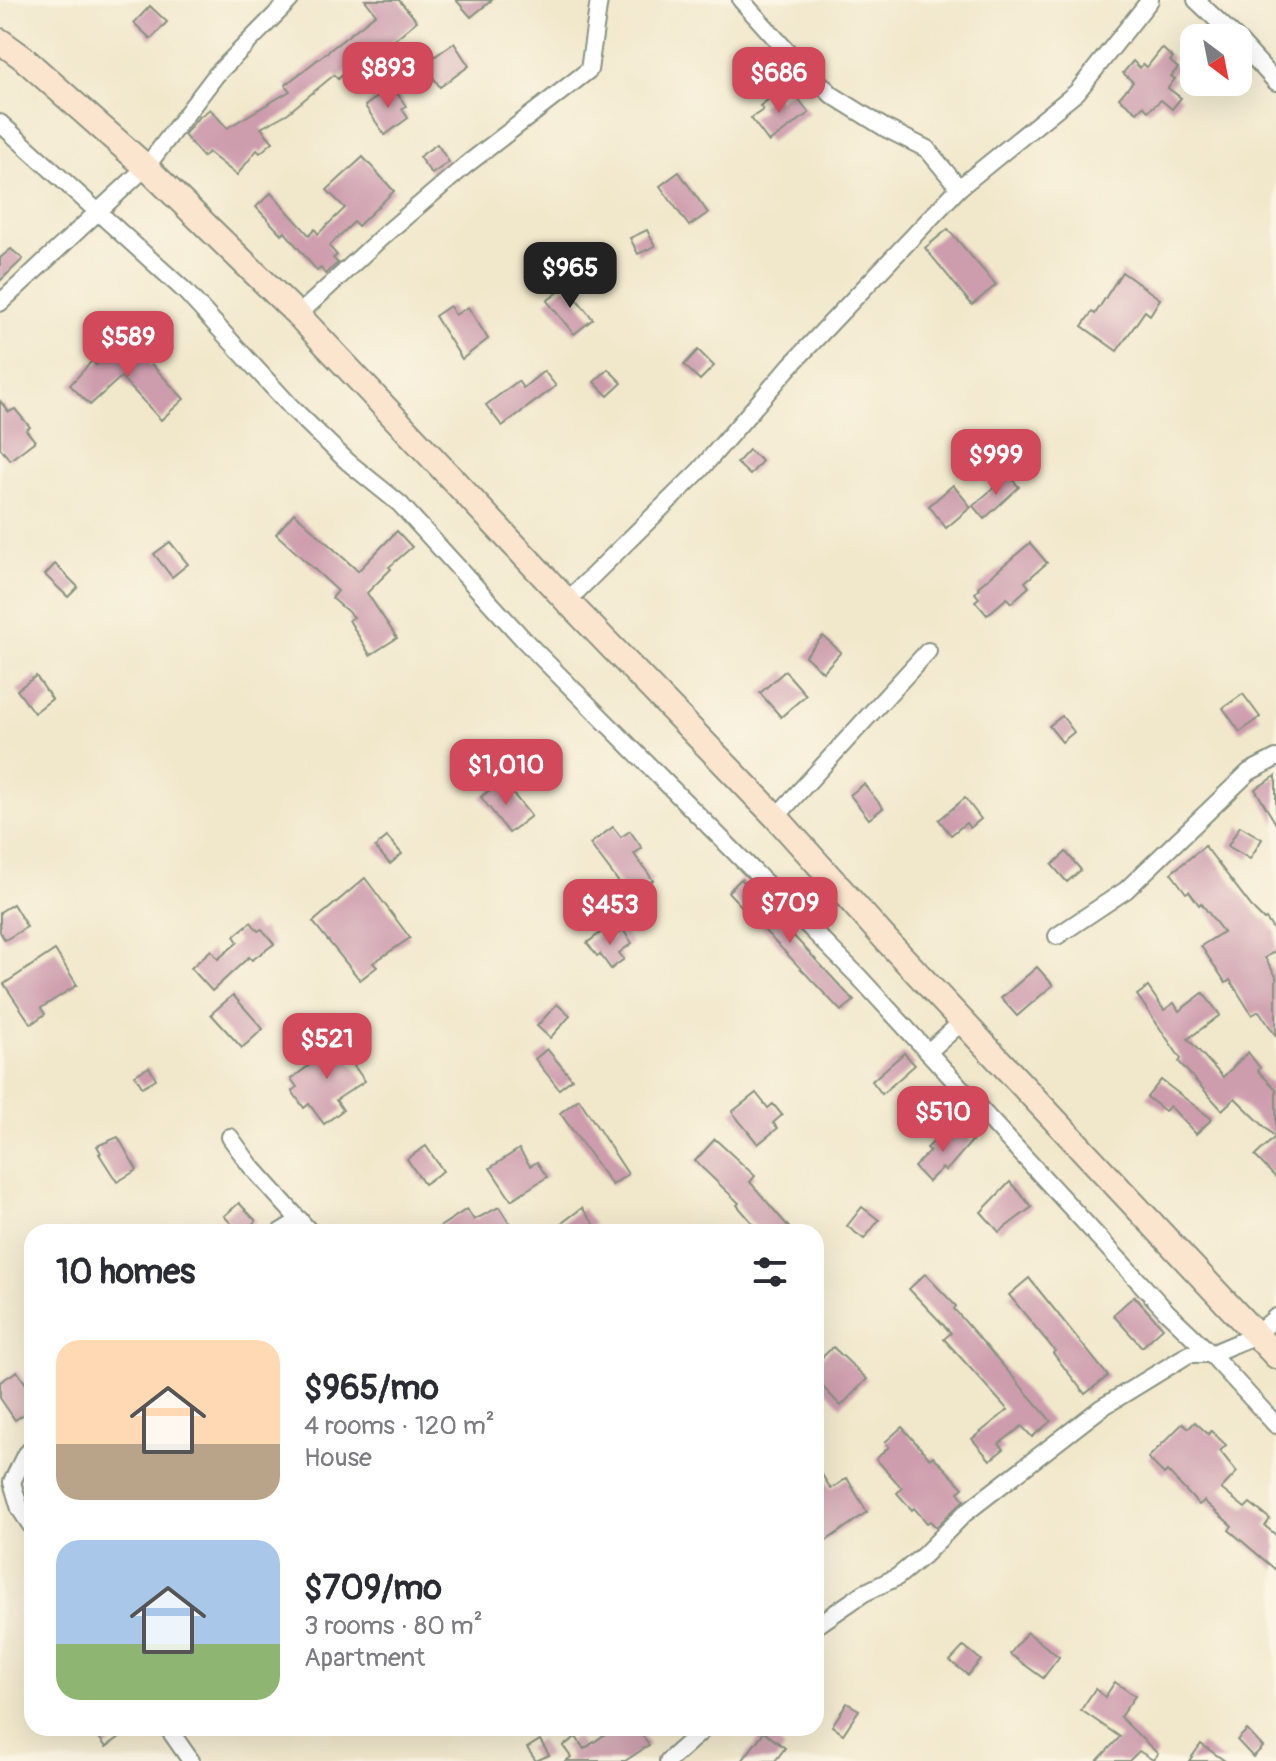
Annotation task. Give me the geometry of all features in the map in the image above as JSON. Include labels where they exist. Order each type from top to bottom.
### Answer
[{"type":"main road","points":[[0,41],[146,167],[298,315],[567,601],[776,817],[1276,1356]]},
{"type":"street","points":[[0,303],[146,167],[216,75],[290,0]]},
{"type":"street","points":[[298,315],[454,175],[589,70],[599,0]]},
{"type":"street","points":[[741,0],[832,95],[852,110],[927,149],[959,188]]},
{"type":"street","points":[[567,601],[700,470],[790,366],[959,188],[1077,92],[1150,0]]},
{"type":"street","points":[[1196,0],[1221,24]]},
{"type":"street","points":[[1252,56],[1276,82]]},
{"type":"street","points":[[0,123],[185,291],[291,407],[348,462],[400,504],[525,641],[828,945],[1167,1312],[1211,1354],[1276,1425]]},
{"type":"street","points":[[776,817],[928,651]]},
{"type":"street","points":[[1057,936],[1126,890],[1249,772],[1276,758]]},
{"type":"street","points":[[928,1052],[963,1021]]},
{"type":"street","points":[[230,1137],[250,1165],[303,1224]]},
{"type":"street","points":[[824,1620],[864,1593],[897,1577],[924,1555],[964,1514],[1101,1408],[1189,1354],[1211,1354],[1256,1335],[1276,1317]]},
{"type":"street","points":[[24,1457],[12,1482],[24,1515]]},
{"type":"street","points":[[174,1736],[191,1761]]},
{"type":"street","points":[[668,1761],[696,1736]]},
{"type":"building","points":[[365,0],[399,0],[417,21],[382,50],[399,69],[379,86],[358,61],[338,79],[334,75],[288,113],[261,128],[273,142],[260,153],[257,150],[237,175],[208,152],[203,157],[184,135],[210,109],[227,128],[290,91],[285,85],[376,14]]},
{"type":"building","points":[[456,0],[492,0],[471,17]]},
{"type":"building","points":[[150,6],[167,22],[151,39],[134,23]]},
{"type":"building","points":[[454,43],[469,66],[440,87],[424,64]]},
{"type":"building","points":[[1162,48],[1178,68],[1171,76],[1175,79],[1168,88],[1181,98],[1172,109],[1161,100],[1148,111],[1143,106],[1137,112],[1119,98],[1133,82],[1123,73],[1133,61],[1140,68],[1143,64],[1147,67]]},
{"type":"building","points":[[392,86],[406,106],[402,109],[408,118],[385,135],[365,106]]},
{"type":"building","points":[[792,90],[809,113],[769,142],[751,118],[763,110],[760,106],[774,95],[778,100]]},
{"type":"building","points":[[437,144],[449,162],[432,174],[419,157]]},
{"type":"building","points":[[363,157],[394,191],[358,226],[354,222],[329,246],[337,255],[333,258],[338,263],[325,274],[321,268],[317,271],[285,232],[282,235],[256,207],[271,193],[309,235],[315,229],[318,234],[345,208],[327,190]]},
{"type":"building","points":[[679,172],[708,213],[689,226],[660,186]]},
{"type":"building","points":[[948,229],[996,285],[972,305],[925,248]]},
{"type":"building","points":[[647,230],[655,246],[638,254],[630,238]]},
{"type":"building","points":[[11,249],[23,259],[0,281],[0,258]]},
{"type":"building","points":[[1122,272],[1160,299],[1150,315],[1145,311],[1117,351],[1082,326],[1092,312],[1095,314]]},
{"type":"building","points":[[566,286],[593,319],[574,334],[547,301]]},
{"type":"building","points":[[450,306],[455,315],[468,307],[488,339],[462,359],[435,316]]},
{"type":"building","points":[[126,337],[184,399],[161,420],[121,377],[90,405],[70,385],[92,361],[96,365]]},
{"type":"building","points":[[698,350],[714,366],[700,380],[684,365]]},
{"type":"building","points":[[608,369],[622,383],[608,396],[594,382]]},
{"type":"building","points":[[544,371],[556,386],[502,426],[486,405],[518,381],[523,388]]},
{"type":"building","points":[[0,401],[9,412],[15,409],[30,427],[26,430],[35,441],[10,460],[0,448]]},
{"type":"building","points":[[749,450],[762,461],[750,475],[737,463]]},
{"type":"building","points":[[1008,475],[1019,487],[984,519],[973,506]]},
{"type":"building","points":[[953,485],[971,507],[946,528],[929,506]]},
{"type":"building","points":[[294,513],[358,571],[397,531],[412,547],[389,567],[391,569],[367,593],[397,638],[370,655],[349,620],[354,617],[332,598],[338,591],[276,534]]},
{"type":"building","points":[[170,542],[188,564],[172,577],[154,554]]},
{"type":"building","points":[[1030,543],[1047,563],[1025,582],[1029,587],[1011,603],[1007,598],[987,615],[975,601],[979,598],[975,593],[978,587]]},
{"type":"building","points":[[55,564],[78,587],[68,597],[45,575]]},
{"type":"building","points":[[823,636],[841,652],[823,672],[805,656]]},
{"type":"building","points":[[785,671],[806,695],[781,717],[760,693]]},
{"type":"building","points":[[36,676],[52,699],[34,713],[17,690]]},
{"type":"building","points":[[1243,694],[1260,717],[1240,732],[1223,708]]},
{"type":"building","points":[[1062,716],[1074,732],[1062,742],[1049,726]]},
{"type":"building","points":[[1276,776],[1276,824],[1255,789]]},
{"type":"building","points":[[502,780],[531,816],[509,833],[481,797]]},
{"type":"building","points":[[864,784],[883,808],[869,819],[850,795]]},
{"type":"building","points":[[965,798],[981,819],[970,828],[966,823],[951,835],[939,820]]},
{"type":"building","points":[[1240,826],[1262,839],[1250,859],[1228,846]]},
{"type":"building","points":[[613,827],[621,837],[630,831],[642,848],[634,854],[653,880],[630,897],[590,844]]},
{"type":"building","points":[[387,837],[402,854],[390,864],[375,847]]},
{"type":"building","points":[[1205,846],[1276,933],[1276,950],[1265,958],[1276,976],[1276,1036],[1259,1011],[1252,1015],[1230,980],[1226,983],[1201,946],[1223,932],[1201,903],[1199,905],[1189,891],[1186,893],[1171,873]]},
{"type":"building","points":[[1066,852],[1081,870],[1067,882],[1052,865]]},
{"type":"building","points":[[365,878],[410,938],[373,963],[377,967],[360,980],[313,922]]},
{"type":"building","points":[[741,879],[854,1001],[841,1011],[728,892]]},
{"type":"building","points":[[13,904],[27,927],[5,940],[0,932],[0,912]]},
{"type":"building","points":[[251,922],[258,931],[262,929],[274,944],[252,960],[249,957],[212,991],[191,968],[211,950],[218,959],[238,942],[234,936]]},
{"type":"building","points":[[623,930],[632,943],[619,953],[624,959],[611,969],[587,943],[603,931],[610,940]]},
{"type":"building","points":[[55,950],[77,985],[41,1008],[45,1014],[31,1024],[4,984]]},
{"type":"building","points":[[1037,967],[1053,985],[1017,1016],[1001,998]]},
{"type":"building","points":[[1148,987],[1164,1010],[1174,1003],[1179,1011],[1203,993],[1220,1015],[1188,1039],[1223,1077],[1248,1052],[1260,1068],[1258,1071],[1276,1089],[1276,1178],[1255,1156],[1275,1137],[1235,1098],[1222,1110],[1179,1062],[1181,1059],[1137,995]]},
{"type":"building","points":[[233,995],[263,1029],[242,1048],[211,1014]]},
{"type":"building","points":[[557,1004],[570,1016],[550,1038],[537,1026]]},
{"type":"building","points":[[332,1036],[365,1081],[336,1100],[343,1110],[324,1124],[309,1104],[304,1108],[292,1091],[297,1087],[291,1079],[319,1058],[313,1051]]},
{"type":"building","points":[[547,1049],[572,1079],[559,1089],[535,1059]]},
{"type":"building","points":[[904,1053],[915,1065],[882,1094],[872,1081]]},
{"type":"building","points":[[149,1067],[156,1079],[142,1087],[135,1075]]},
{"type":"building","points":[[1161,1080],[1212,1119],[1196,1134],[1170,1106],[1165,1111],[1147,1097]]},
{"type":"building","points":[[756,1093],[768,1108],[773,1104],[782,1115],[773,1123],[778,1128],[758,1144],[732,1112]]},
{"type":"building","points":[[579,1099],[628,1174],[612,1185],[560,1113]]},
{"type":"building","points":[[957,1126],[972,1141],[946,1171],[942,1168],[928,1182],[914,1167],[930,1151],[927,1148],[939,1137],[942,1141]]},
{"type":"building","points":[[118,1137],[137,1170],[117,1182],[97,1146]]},
{"type":"building","points":[[715,1139],[755,1176],[750,1182],[786,1224],[753,1224],[737,1205],[739,1203],[695,1161]]},
{"type":"building","points":[[426,1146],[443,1171],[424,1184],[407,1159]]},
{"type":"building","points":[[519,1149],[530,1166],[537,1162],[547,1177],[511,1200],[490,1168]]},
{"type":"building","points":[[1010,1182],[1032,1207],[999,1232],[981,1212]]},
{"type":"building","points":[[239,1203],[256,1221],[252,1224],[232,1224],[224,1216]]},
{"type":"building","points":[[499,1207],[510,1224],[444,1224],[467,1209],[474,1220]]},
{"type":"building","points":[[862,1207],[879,1220],[864,1239],[847,1226]]},
{"type":"building","points":[[582,1208],[594,1224],[561,1224]]},
{"type":"building","points":[[925,1274],[956,1306],[954,1309],[1051,1421],[1032,1437],[1022,1426],[999,1444],[1004,1449],[990,1460],[972,1439],[1008,1410],[944,1339],[951,1333],[909,1289]]},
{"type":"building","points":[[1029,1278],[1108,1376],[1085,1394],[1009,1295]]},
{"type":"building","points":[[1134,1296],[1163,1328],[1142,1347],[1113,1315]]},
{"type":"building","points":[[833,1347],[867,1379],[841,1406],[824,1388],[824,1355]]},
{"type":"building","points":[[17,1371],[24,1381],[24,1414],[15,1420],[0,1398],[0,1382]]},
{"type":"building","points":[[1195,1422],[1226,1445],[1220,1451],[1237,1472],[1221,1489],[1245,1508],[1250,1503],[1270,1519],[1265,1526],[1276,1535],[1276,1570],[1229,1530],[1232,1526],[1204,1501],[1199,1505],[1167,1471],[1164,1474],[1148,1458],[1183,1423],[1189,1428]]},
{"type":"building","points":[[902,1427],[930,1459],[933,1456],[963,1488],[958,1492],[964,1500],[936,1527],[930,1521],[927,1523],[914,1508],[912,1510],[897,1493],[902,1488],[876,1459],[889,1447],[885,1442]]},
{"type":"building","points":[[824,1478],[831,1489],[847,1478],[867,1512],[824,1542]]},
{"type":"building","points":[[1027,1632],[1059,1657],[1043,1678],[1010,1654]]},
{"type":"building","points":[[964,1646],[981,1660],[968,1675],[950,1661]]},
{"type":"building","points":[[1115,1682],[1135,1696],[1120,1717],[1158,1754],[1153,1760],[1139,1751],[1129,1761],[1097,1761],[1120,1737],[1081,1710],[1095,1689],[1105,1697]]},
{"type":"building","points":[[847,1703],[859,1710],[843,1734],[832,1726]]},
{"type":"building","points":[[1247,1730],[1263,1747],[1253,1757],[1237,1740]]},
{"type":"building","points":[[98,1736],[121,1736],[106,1747]]},
{"type":"building","points":[[603,1736],[643,1736],[649,1745],[625,1761],[566,1761],[571,1757],[563,1746],[576,1737],[584,1749]]},
{"type":"building","points":[[761,1736],[769,1736],[785,1748],[775,1761],[742,1761]]},
{"type":"building","points":[[540,1740],[549,1755],[536,1761],[527,1748]]},
{"type":"building","points":[[1201,1744],[1225,1761],[1189,1761]]}]
